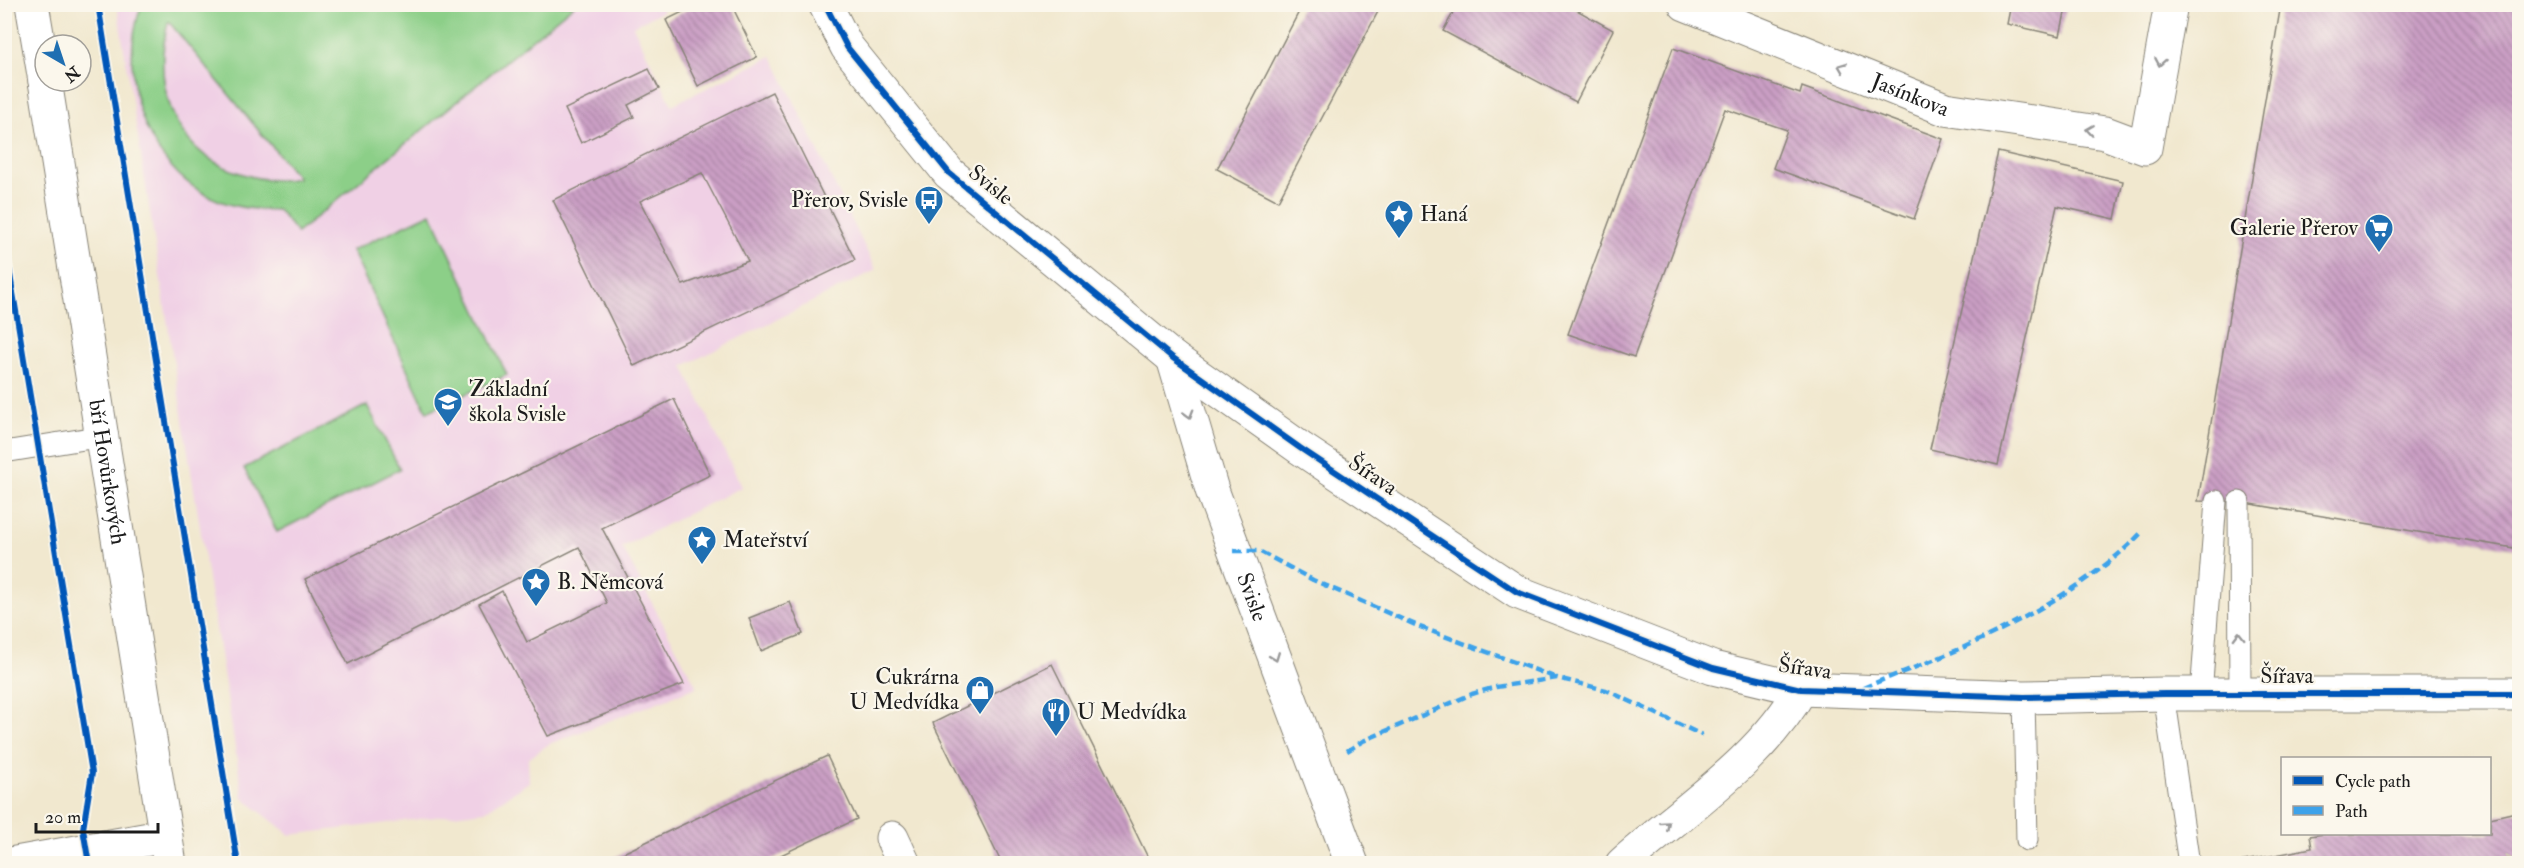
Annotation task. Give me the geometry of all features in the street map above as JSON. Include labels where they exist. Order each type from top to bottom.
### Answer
[{"type":"street","name":"bří Hovůrkových","points":[[32,4],[37,33]]},
{"type":"street","name":"Svisle","points":[[825,4],[847,47],[949,173],[1173,358],[1212,490],[1352,864]]},
{"type":"street","name":"Jasínkova","points":[[1685,4],[1945,109],[2105,133],[2145,148],[2171,4]]},
{"type":"street","name":"bří Hovůrkových","points":[[47,93],[168,850]]},
{"type":"street","name":"Šířava","points":[[1173,358],[1300,448],[1517,592],[1713,668],[1801,690],[2024,697],[2164,694],[2520,694]]},
{"type":"street","name":"Šířava","points":[[1622,864],[1751,754],[1786,715],[1801,690]]},
{"type":"street","points":[[10,864],[168,850]]},
{"type":"lane","points":[[4,452],[103,436]]},
{"type":"lane","points":[[2201,694],[2216,501]]},
{"type":"lane","points":[[2239,502],[2240,694]]},
{"type":"lane","points":[[2164,694],[2189,864]]},
{"type":"lane","points":[[2024,697],[2027,840]]},
{"type":"shaded area","name":"Základní škola Svisle","points":[[117,5],[660,5],[663,11],[633,26],[672,105],[772,56],[876,270],[683,366],[742,487],[622,547],[697,687],[549,744],[528,759],[529,782],[485,811],[290,835],[243,798]]},
{"type":"green space","points":[[142,4],[574,5],[297,233],[278,210],[232,205],[203,193],[179,175],[159,152],[145,125],[136,95],[132,65],[134,34]],"holes":[[[169,22],[298,178],[274,180],[242,174],[212,160],[195,147],[181,130],[166,90],[163,68],[164,45]]]},
{"type":"green space","points":[[431,213],[507,375],[427,412],[352,250]]},
{"type":"green space","points":[[367,405],[400,469],[277,532],[244,468]]},
{"type":"building","points":[[699,4],[731,4],[757,57],[698,86],[666,20]]},
{"type":"building","points":[[1303,4],[1382,4],[1278,201],[1217,169]]},
{"type":"building","points":[[1458,4],[1566,4],[1613,30],[1576,102],[1443,31]]},
{"type":"building","points":[[2011,4],[2067,4],[2060,36],[2007,24]]},
{"type":"building","name":"Galerie Přerov","points":[[2281,4],[2520,4],[2520,549],[2239,502],[2198,501]]},
{"type":"building","points":[[1673,48],[1800,94],[1802,87],[1943,139],[1914,219],[1773,168],[1787,130],[1725,109],[1634,357],[1568,334]]},
{"type":"building","points":[[649,69],[659,89],[628,105],[634,117],[581,143],[565,109]]},
{"type":"building","points":[[772,92],[855,260],[634,366],[553,200]],"holes":[[[702,173],[748,261],[683,285],[640,201]]]},
{"type":"building","points":[[1998,152],[2123,181],[2115,219],[2057,206],[1998,465],[1930,449]]},
{"type":"building","points":[[674,399],[710,475],[602,528],[684,684],[548,736],[479,604],[502,591],[527,642],[607,603],[579,547],[348,664],[305,579]]},
{"type":"building","points":[[790,602],[803,634],[761,651],[749,618]]},
{"type":"building","points":[[1052,664],[1151,864],[1002,864],[933,723]]},
{"type":"building","points":[[827,756],[857,819],[762,864],[600,864]]},
{"type":"building","points":[[2520,811],[2520,864],[2229,864],[2312,848],[2310,836],[2317,835],[2491,835],[2491,818]]},
{"type":"building","points":[[2064,860],[2064,864],[2048,864],[2048,862]]},
{"type":"marked path","points":[[1863,688],[1972,644],[2051,602],[2100,569],[2141,533]]},
{"type":"marked path","points":[[1234,551],[1259,551],[1313,580],[1420,627],[1557,678]]},
{"type":"marked path","points":[[1347,751],[1363,741],[1472,694],[1496,687],[1557,678],[1606,690],[1702,735]]},
{"type":"cycle path","points":[[98,4],[238,864]]},
{"type":"cycle path","points":[[825,4],[847,47],[949,173],[1173,358],[1300,448],[1517,592],[1713,668],[1801,689],[2024,697],[2164,694],[2520,694]]},
{"type":"cycle path","points":[[4,238],[92,773],[83,829],[89,864]]},
{"type":"place","name":"Přerov, Svisle","points":[[929,226]]},
{"type":"place","name":"Haná","points":[[1399,240]]},
{"type":"place","name":"Galerie Přerov","points":[[2379,254]]},
{"type":"place","name":"Základní škola Svisle","points":[[448,428]]},
{"type":"place","name":"Mateřství","points":[[702,566]]},
{"type":"place","name":"B. Němcová","points":[[536,608]]},
{"type":"place","name":"Cukrárna U Medvídka","points":[[980,716]]},
{"type":"place","name":"U Medvídka","points":[[1056,738]]}]
